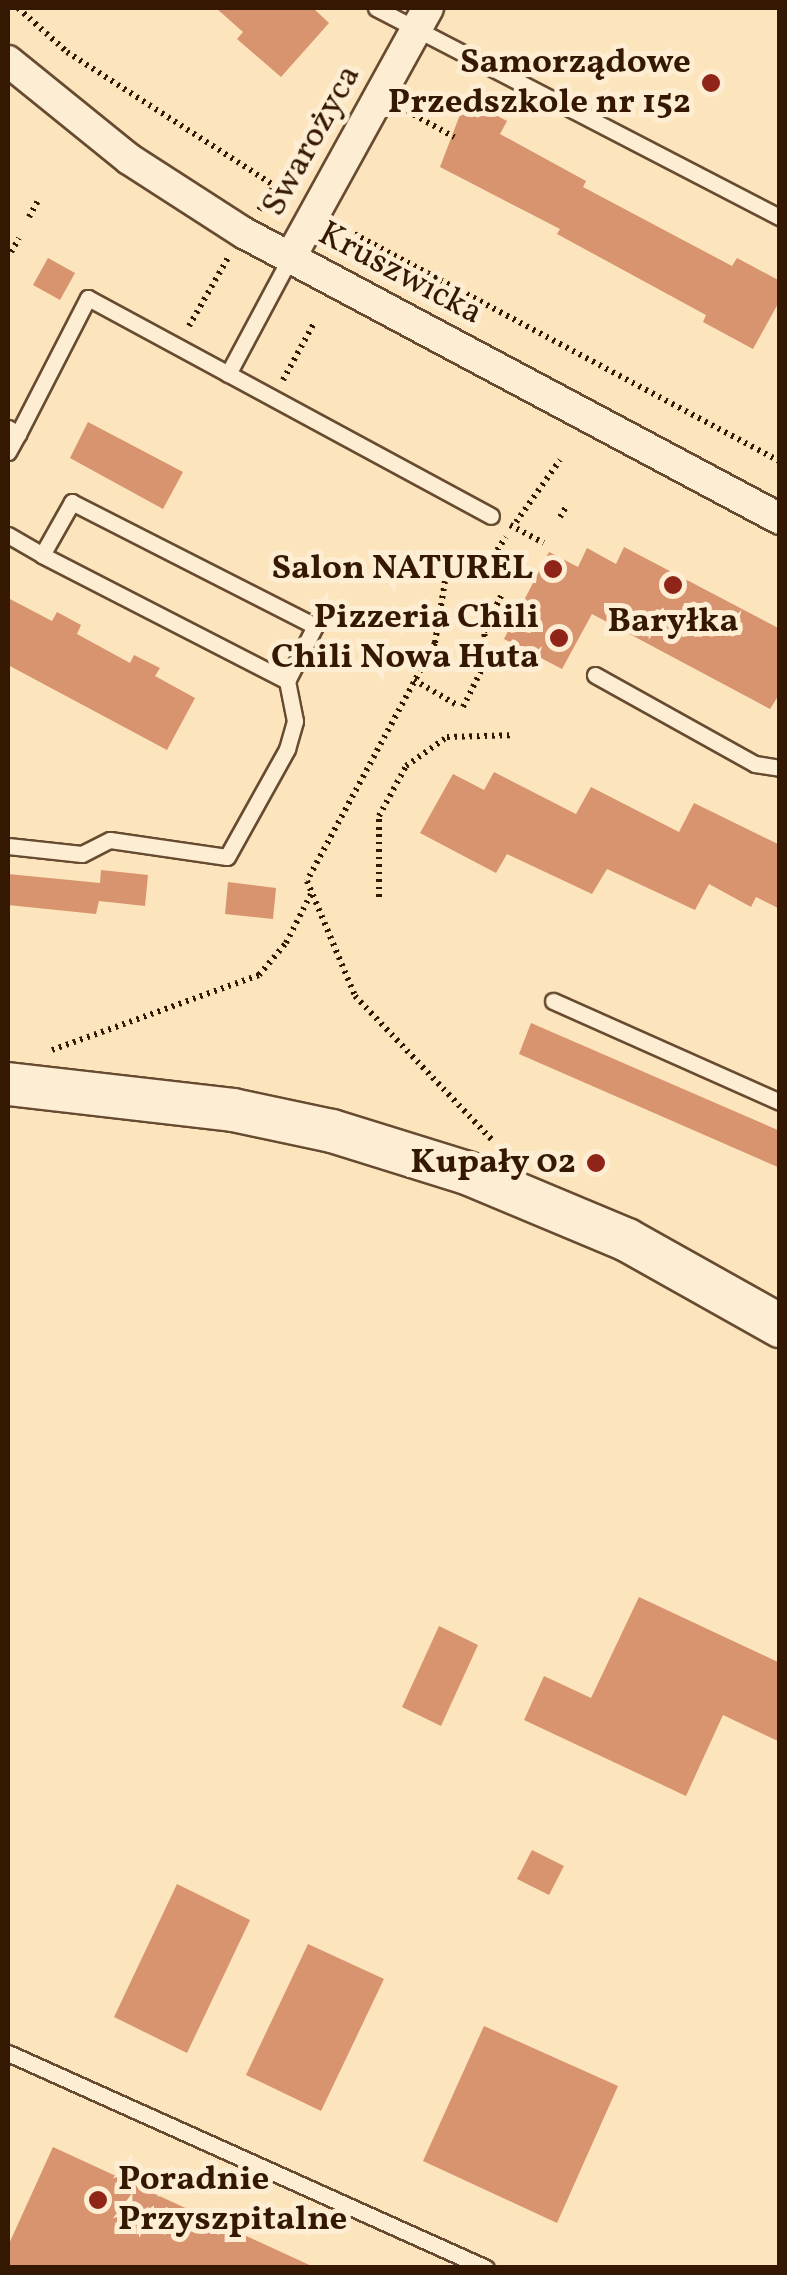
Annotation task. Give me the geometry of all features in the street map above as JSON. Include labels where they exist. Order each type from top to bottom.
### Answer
[{"type":"main road","points":[[8,1084],[234,1110],[332,1131],[467,1172],[627,1240],[780,1326]]},
{"type":"street","name":"Swarożyca","points":[[290,258],[422,20]]},
{"type":"street","name":"Kruszwicka","points":[[8,62],[130,159],[290,258],[780,519]]},
{"type":"lane","points":[[376,8],[422,20],[780,217]]},
{"type":"lane","points":[[228,374],[290,258]]},
{"type":"lane","points":[[8,452],[13,431],[88,298],[492,516]]},
{"type":"lane","points":[[8,846],[82,854],[110,840],[227,856],[287,749],[296,721],[287,681],[315,626],[72,502],[42,555]]},
{"type":"lane","points":[[8,535],[287,681]]},
{"type":"lane","points":[[595,675],[755,764],[780,768]]},
{"type":"lane","points":[[553,1000],[780,1102]]},
{"type":"lane","points":[[8,2052],[486,2268]]},
{"type":"path","points":[[18,8],[67,52],[315,211],[780,461]]},
{"type":"path","points":[[400,107],[454,137]]},
{"type":"path","points":[[256,215],[274,186]]},
{"type":"path","points":[[30,217],[38,201]]},
{"type":"path","points":[[12,252],[19,238]]},
{"type":"path","points":[[197,311],[218,273]]},
{"type":"path","points":[[290,367],[313,326]]},
{"type":"path","points":[[536,494],[560,460]]},
{"type":"path","points":[[560,517],[566,507]]},
{"type":"path","points":[[492,516],[544,542]]},
{"type":"path","points":[[445,581],[434,643],[311,871],[311,892],[355,996],[488,1131],[497,1150]]},
{"type":"path","points":[[414,680],[460,706],[487,659],[484,632],[502,594]]},
{"type":"path","points":[[379,897],[378,816],[406,766],[447,737],[513,736]]},
{"type":"path","points":[[40,1054],[259,975],[286,943],[311,892]]},
{"type":"building","points":[[216,8],[313,8],[329,23],[281,77],[237,39],[243,32]]},
{"type":"building","points":[[466,99],[507,121],[500,134],[586,181],[583,187],[732,266],[737,258],[780,281],[780,300],[753,349],[703,322],[706,315],[557,234],[560,229],[440,167]]},
{"type":"building","points":[[48,258],[75,273],[60,300],[33,285]]},
{"type":"building","points":[[88,422],[183,472],[163,509],[70,458]]},
{"type":"building","points":[[624,547],[780,629],[780,693],[770,709],[592,614],[562,669],[504,639],[549,552],[578,567],[587,548],[616,564]]},
{"type":"building","points":[[8,598],[52,621],[57,612],[81,625],[77,634],[130,663],[134,655],[160,668],[155,676],[195,698],[167,750],[8,665]]},
{"type":"building","points":[[494,772],[576,814],[591,787],[679,832],[694,803],[780,845],[780,909],[756,897],[751,907],[709,884],[695,910],[607,869],[592,894],[507,854],[496,873],[420,833],[453,774],[484,790]]},
{"type":"building","points":[[101,870],[148,875],[145,906],[99,901],[96,914],[8,905],[8,874],[100,883]]},
{"type":"building","points":[[228,882],[276,888],[273,919],[225,914]]},
{"type":"building","points":[[531,1023],[780,1131],[780,1168],[519,1054]]},
{"type":"building","points":[[639,1597],[780,1663],[780,1742],[723,1715],[686,1796],[524,1720],[544,1676],[591,1698]]},
{"type":"building","points":[[439,1626],[478,1645],[441,1726],[402,1707]]},
{"type":"building","points":[[532,1850],[564,1866],[549,1895],[517,1879]]},
{"type":"building","points":[[177,1884],[250,1920],[187,2053],[114,2017]]},
{"type":"building","points":[[308,1944],[384,1979],[321,2111],[246,2075]]},
{"type":"building","points":[[484,2026],[618,2086],[557,2223],[423,2161]]},
{"type":"building","name":"Poradnie Przyszpitalne","points":[[53,2147],[316,2268],[8,2268],[8,2246]]},
{"type":"place","name":"Samorządowe Przedszkole nr 152","points":[[711,83]]},
{"type":"place","name":"Salon NATUREL","points":[[553,569]]},
{"type":"place","name":"Baryłka","points":[[673,585]]},
{"type":"place","name":"Pizzeria Chili Chili Nowa Huta","points":[[559,638]]},
{"type":"place","name":"Kupały 02","points":[[596,1163]]},
{"type":"place","name":"Poradnie Przyszpitalne","points":[[98,2200]]}]
